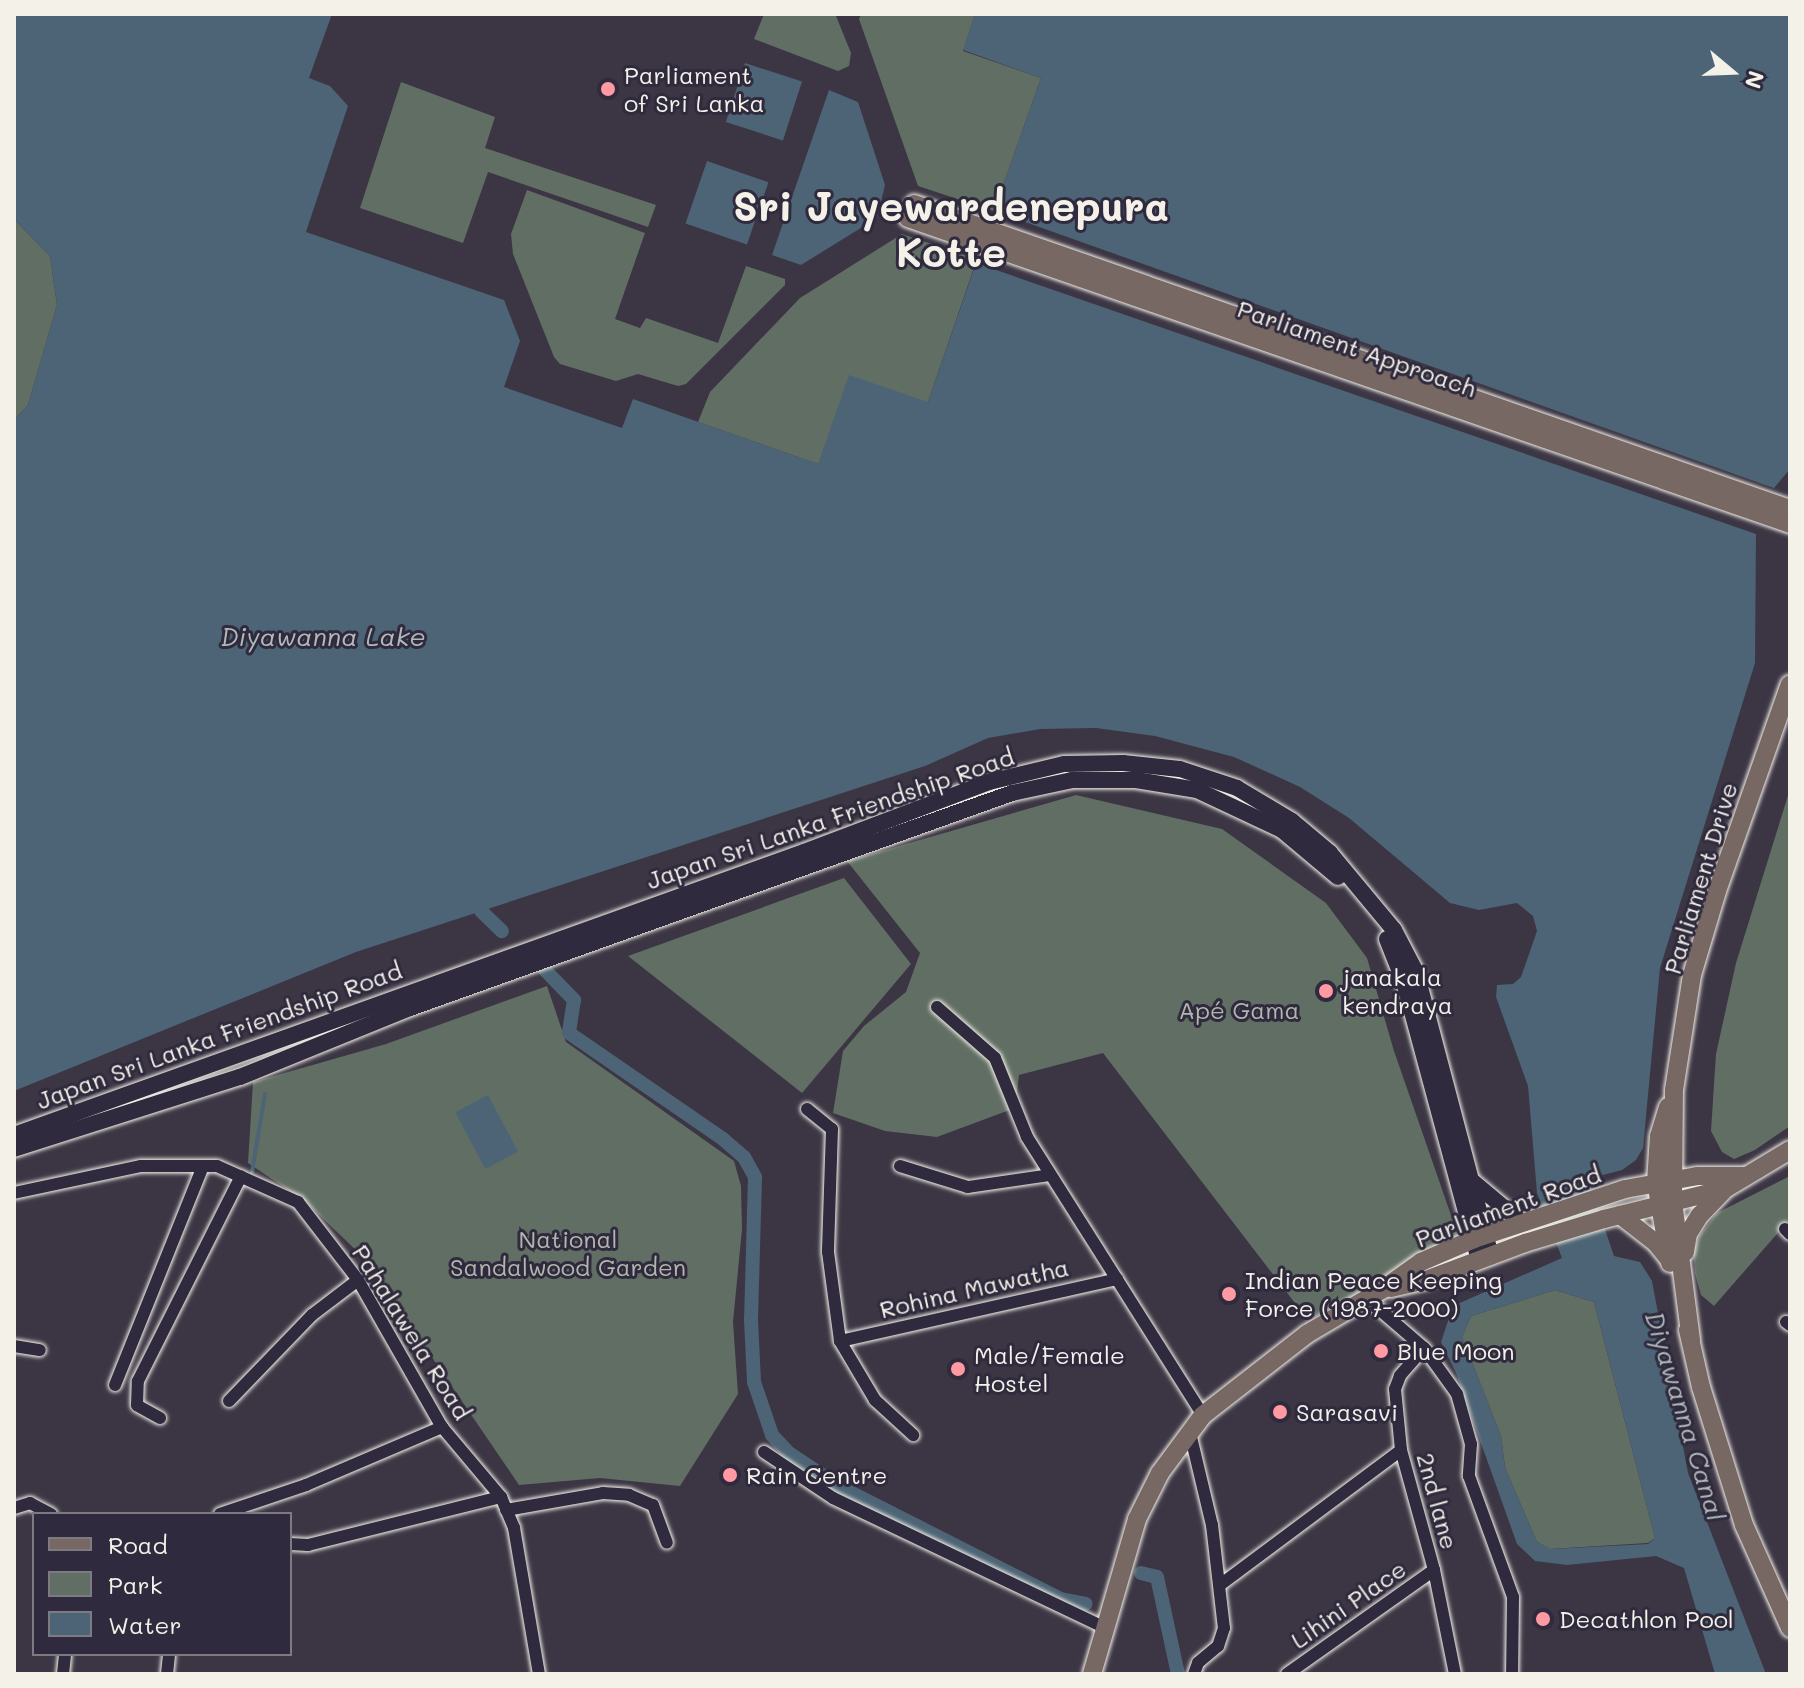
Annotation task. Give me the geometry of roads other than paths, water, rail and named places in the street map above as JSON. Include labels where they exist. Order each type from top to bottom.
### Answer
[{"type":"main road","name":"Parliament Approach","points":[[1790,509],[911,211],[1790,524]]},
{"type":"main road","name":"Parliament Drive","points":[[1664,1180],[1692,975],[1717,891],[1790,684]]},
{"type":"main road","name":"Japan Sri Lanka Friendship Road","points":[[14,1135],[804,852],[989,782],[1064,764],[1123,763],[1180,769],[1237,788],[1292,821],[1330,853],[1394,930],[1416,972],[1470,1179],[1480,1238]]},
{"type":"main road","name":"Japan Sri Lanka Friendship Road","points":[[14,1149],[240,1077],[410,1008],[1012,793],[1072,780],[1136,780],[1197,790],[1282,830],[1325,864],[1358,898],[1389,941],[1404,982],[1485,1258]]},
{"type":"main road","name":"Parliament Drive","points":[[1664,1180],[1659,1136],[1674,1090]]},
{"type":"main road","points":[[1625,1189],[1648,1167],[1659,1136]]},
{"type":"main road","name":"Parliament Road","points":[[1375,1294],[1426,1280],[1525,1243],[1612,1217],[1725,1189],[1790,1150]]},
{"type":"main road","name":"Parliament Road","points":[[1092,1674],[1137,1519],[1160,1473],[1203,1415],[1307,1334],[1375,1294],[1421,1262],[1527,1221],[1625,1189],[1664,1180],[1746,1176]]},
{"type":"main road","points":[[1470,1179],[1527,1221]]},
{"type":"main road","points":[[1664,1180],[1676,1265],[1701,1387],[1744,1525],[1784,1604],[1790,1628]]},
{"type":"main road","points":[[1676,1265],[1688,1234],[1700,1215],[1725,1189]]},
{"type":"main road","points":[[1612,1217],[1656,1243],[1676,1265]]},
{"type":"street","name":"Rohina Mawatha","points":[[937,1007],[995,1058],[1027,1137],[1203,1415]]},
{"type":"street","points":[[807,1109],[832,1129],[828,1252],[840,1341],[875,1400],[913,1435]]},
{"type":"street","name":"Pahalawela Road","points":[[14,1193],[141,1166],[217,1166],[298,1202],[358,1280],[442,1427],[504,1504],[514,1528],[539,1674]]},
{"type":"street","points":[[115,1385],[203,1166]]},
{"type":"street","points":[[900,1166],[968,1187],[1050,1175]]},
{"type":"street","points":[[160,1418],[137,1405],[138,1381],[241,1176]]},
{"type":"street","name":"Rohina Mawatha","points":[[840,1341],[1117,1279]]},
{"type":"street","points":[[229,1401],[312,1315],[358,1280]]},
{"type":"street","points":[[1375,1294],[1424,1348],[1457,1394],[1471,1444],[1469,1476],[1513,1597],[1512,1674]]},
{"type":"street","points":[[14,1346],[40,1350]]},
{"type":"street","name":"2nd lane","points":[[1424,1348],[1400,1376],[1395,1389],[1401,1450],[1434,1570],[1455,1674]]},
{"type":"street","points":[[226,1512],[306,1485],[442,1427]]},
{"type":"street","points":[[1190,1433],[1212,1525],[1224,1628],[1218,1646],[1198,1663],[1194,1674]]},
{"type":"street","points":[[1220,1585],[1401,1450]]},
{"type":"street","points":[[764,1452],[833,1498],[1105,1628]]},
{"type":"street","points":[[292,1544],[308,1545],[504,1504],[603,1493],[647,1499],[653,1505],[667,1543]]},
{"type":"street","points":[[14,1508],[30,1503],[47,1512]]},
{"type":"street","name":"Lihini Place","points":[[1287,1674],[1434,1570]]},
{"type":"water","name":"Diyawanna Lake","points":[[14,14],[332,14],[309,78],[330,86],[348,106],[306,232],[504,300],[520,341],[504,387],[622,428],[633,399],[818,464],[849,375],[928,402],[976,263],[1756,534],[1755,663],[1660,968],[1643,1148],[1636,1160],[1622,1170],[1588,1179],[1614,1256],[1640,1262],[1652,1281],[1688,1473],[1766,1674],[1715,1674],[1684,1568],[1656,1556],[1567,1565],[1535,1561],[1517,1544],[1456,1373],[1441,1342],[1453,1306],[1562,1258],[1537,1193],[1528,1086],[1496,997],[1497,985],[1513,984],[1521,977],[1537,931],[1533,916],[1517,903],[1479,910],[1450,903],[1349,818],[1300,787],[1234,757],[1155,736],[1096,728],[1040,729],[988,738],[925,766],[356,952],[14,1091],[14,420],[28,405],[57,305],[50,256],[14,219]],"holes":[[[1555,1290],[1594,1302],[1655,1538],[1648,1544],[1551,1549],[1537,1542],[1505,1468],[1501,1436],[1462,1337],[1471,1316]]]},
{"type":"water","points":[[975,14],[1790,14],[1790,469],[1774,488],[994,211],[1041,78],[963,50]]},
{"type":"water","points":[[745,63],[802,82],[783,141],[726,122]]},
{"type":"water","points":[[829,90],[858,102],[885,185],[877,218],[801,265],[772,255]]},
{"type":"water","points":[[707,161],[768,182],[747,245],[686,223]]},
{"type":"water","points":[[488,1095],[518,1152],[485,1169],[455,1112]]},
{"type":"waterway","points":[[481,911],[502,931]]},
{"type":"waterway","points":[[545,970],[574,1000],[569,1033],[723,1139],[744,1157],[755,1177],[751,1320],[754,1382],[772,1435],[789,1453],[840,1487],[1061,1599],[1086,1604]]},
{"type":"waterway","points":[[252,1172],[265,1094]]},
{"type":"waterway","points":[[1141,1573],[1157,1577],[1178,1674]]},
{"type":"place","name":"Parliament of Sri Lanka","points":[[608,89]]},
{"type":"place","name":"janakala kendraya","points":[[1326,991]]},
{"type":"place","name":"Indian Peace Keeping Force (1987-2000)","points":[[1229,1294]]},
{"type":"place","name":"Blue Moon","points":[[1381,1351]]},
{"type":"place","name":"Male/Female Hostel","points":[[958,1369]]},
{"type":"place","name":"Sarasavi","points":[[1280,1412]]},
{"type":"place","name":"Rain Centre","points":[[730,1475]]},
{"type":"place","name":"Decathlon Pool","points":[[1543,1619]]},
{"type":"district","name":"Sri Jayewardenepura Kotte","points":[[951,228]]},
{"type":"park label","name":"Apé Gama","points":[[1239,1010]]},
{"type":"park label","name":"National Sandalwood Garden","points":[[568,1253]]},
{"type":"water label","name":"Diyawanna Canal","points":[[1685,1416]]}]
